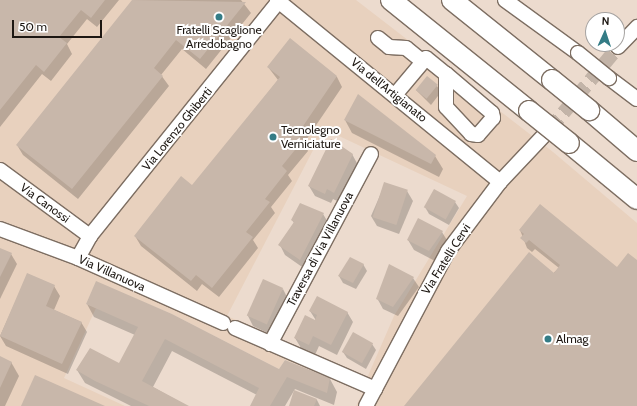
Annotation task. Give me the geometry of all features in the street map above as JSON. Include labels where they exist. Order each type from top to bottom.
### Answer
[{"type":"highway","points":[[391,0],[637,199]]},
{"type":"highway","points":[[452,0],[589,110],[637,151]]},
{"type":"street","points":[[505,0],[539,23],[634,97]]},
{"type":"street","points":[[514,0],[539,23]]},
{"type":"street","name":"Via dell'Artigianato","points":[[278,1],[500,182]]},
{"type":"street","name":"Via Lorenzo Ghiberti","points":[[78,258],[90,236],[278,1]]},
{"type":"street","points":[[625,40],[637,27]]},
{"type":"street","points":[[378,38],[389,47],[406,48],[423,62]]},
{"type":"street","points":[[395,95],[426,58],[446,74]]},
{"type":"street","name":"Via Fratelli Cervi","points":[[366,406],[448,252],[500,182],[550,129]]},
{"type":"street","name":"Traversa di Via Villanuova","points":[[270,344],[371,154]]},
{"type":"street","name":"Via Canossi","points":[[0,170],[90,236]]},
{"type":"street","name":"Via Villanuova","points":[[0,229],[78,258],[229,326],[375,389]]},
{"type":"shaded area","points":[[0,0],[356,0],[553,152],[637,223],[637,406],[356,406],[364,391],[285,360],[279,369],[172,314],[96,282],[86,304],[96,308],[64,378],[125,406],[0,406]],"holes":[[[324,129],[467,196],[394,316],[367,378],[227,316]]]},
{"type":"building","points":[[0,0],[105,0],[91,18],[81,10],[59,37],[67,43],[44,72],[36,65],[0,110]]},
{"type":"building","points":[[132,0],[246,2],[200,59],[176,40],[154,68],[163,76],[72,189],[16,145]]},
{"type":"building","points":[[290,38],[337,76],[297,135],[303,140],[282,166],[287,171],[265,199],[270,202],[246,232],[253,237],[212,288],[196,275],[191,281],[134,236],[181,176],[192,185],[280,77],[267,67]]},
{"type":"building","points":[[427,76],[438,85],[427,99],[416,90]]},
{"type":"building","points":[[358,94],[436,155],[431,164],[344,120]]},
{"type":"building","points":[[331,139],[353,154],[334,193],[327,189],[325,194],[308,186]]},
{"type":"building","points":[[384,182],[408,190],[396,225],[373,217]]},
{"type":"building","points":[[434,189],[456,201],[446,219],[424,207]]},
{"type":"building","points":[[300,203],[324,213],[300,260],[278,245],[294,222],[291,220]]},
{"type":"building","name":"Almag","points":[[540,204],[617,267],[628,253],[637,260],[637,406],[404,406],[529,252],[554,273],[560,265],[529,240],[526,243],[520,238],[524,234],[519,230]]},
{"type":"building","points":[[418,218],[443,231],[429,251],[407,240]]},
{"type":"building","points":[[0,248],[12,253],[0,277]]},
{"type":"building","points":[[350,257],[364,264],[353,283],[338,276]]},
{"type":"building","points":[[389,264],[414,277],[393,307],[376,299]]},
{"type":"building","points":[[27,273],[55,285],[46,306],[82,322],[62,364],[0,336]]},
{"type":"building","points":[[263,279],[283,288],[267,324],[247,316]]},
{"type":"building","points":[[96,281],[172,314],[279,369],[285,360],[330,378],[327,393],[287,377],[270,406],[250,406],[259,388],[165,339],[142,381],[189,406],[149,406],[95,381],[76,370],[90,348],[119,363],[138,327],[86,304]]},
{"type":"building","points":[[317,296],[348,312],[331,345],[313,336],[309,345],[294,338],[305,315],[315,320],[317,315],[309,311]]},
{"type":"building","points":[[353,332],[373,343],[362,363],[342,352]]},
{"type":"building","points":[[0,356],[12,362],[0,388]]},
{"type":"building","points":[[35,375],[105,406],[21,406]]},
{"type":"building","points":[[294,390],[317,399],[314,406],[289,406]]},
{"type":"tunnel","points":[[550,129],[614,52]]},
{"type":"place","name":"Fratelli Scaglione Arredobagno","points":[[219,17]]},
{"type":"place","name":"Tecnolegno Verniciature","points":[[273,137]]},
{"type":"place","name":"Almag","points":[[548,339]]}]
